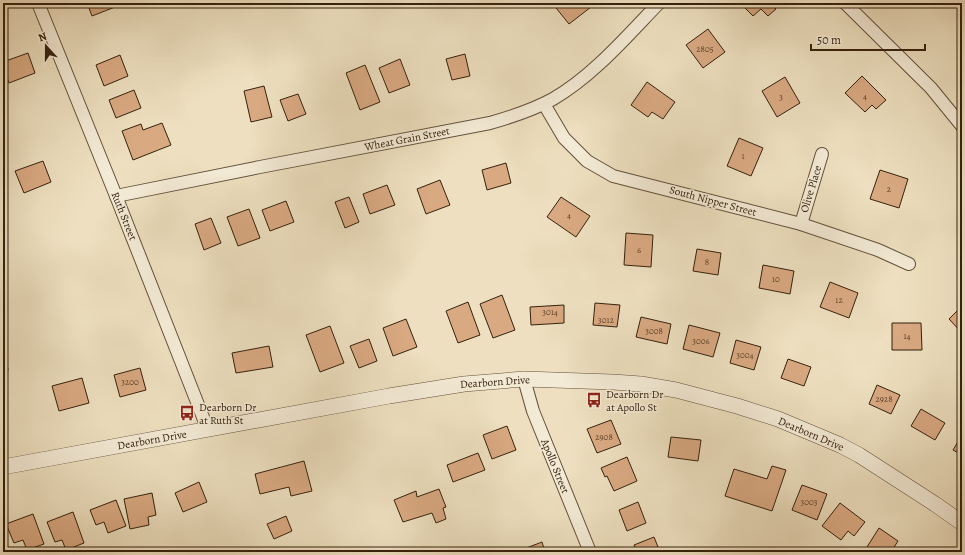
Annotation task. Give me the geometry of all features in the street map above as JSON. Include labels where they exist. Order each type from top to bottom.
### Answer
[{"type":"street","name":"Ruth Street","points":[[38,3],[208,430]]},
{"type":"street","name":"Wheat Grain Street","points":[[116,196],[490,123],[509,117],[544,104],[575,84],[596,66],[660,3]]},
{"type":"street","points":[[846,3],[931,88],[962,126]]},
{"type":"street","name":"South Nipper Street","points":[[544,104],[564,138],[587,161],[613,176],[801,224],[878,250],[909,264]]},
{"type":"street","name":"Olive Place","points":[[801,224],[822,154]]},
{"type":"street","name":"Dearborn Drive","points":[[3,466],[456,385],[524,379],[613,382],[641,384],[710,398],[764,415],[840,445],[859,455],[929,500],[962,524]]},
{"type":"street","name":"Apollo Street","points":[[524,379],[533,411],[590,552]]},
{"type":"building","points":[[87,3],[113,3],[115,7],[92,16]]},
{"type":"building","points":[[552,3],[588,3],[591,7],[569,24]]},
{"type":"building","points":[[740,3],[770,3],[776,9],[768,16],[761,9],[753,16]]},
{"type":"building","points":[[708,29],[725,52],[703,68],[686,45]]},
{"type":"building","points":[[28,53],[35,73],[9,83],[3,62]]},
{"type":"building","points":[[465,54],[470,76],[452,80],[446,59]]},
{"type":"building","points":[[120,55],[128,76],[104,86],[96,65]]},
{"type":"building","points":[[400,59],[410,85],[389,93],[379,68]]},
{"type":"building","points":[[365,65],[380,102],[360,110],[346,73]]},
{"type":"building","points":[[862,76],[886,100],[876,109],[872,105],[865,112],[845,93]]},
{"type":"building","points":[[785,77],[800,103],[777,117],[762,91]]},
{"type":"building","points":[[647,82],[675,102],[663,119],[652,112],[648,117],[631,105]]},
{"type":"building","points":[[264,86],[272,117],[251,122],[244,91]]},
{"type":"building","points":[[134,90],[141,108],[116,118],[109,100]]},
{"type":"building","points":[[298,94],[306,114],[288,121],[280,100]]},
{"type":"building","points":[[162,123],[171,145],[133,160],[122,131],[141,124],[143,130]]},
{"type":"building","points":[[739,138],[763,148],[751,176],[727,166]]},
{"type":"building","points":[[43,161],[51,182],[24,193],[15,171]]},
{"type":"building","points":[[506,163],[511,183],[487,190],[482,170]]},
{"type":"building","points":[[880,170],[908,179],[899,208],[870,199]]},
{"type":"building","points":[[440,180],[450,205],[426,214],[417,189]]},
{"type":"building","points":[[387,185],[395,205],[370,214],[363,194]]},
{"type":"building","points":[[349,197],[359,222],[345,228],[335,202]]},
{"type":"building","points":[[561,197],[590,216],[576,237],[547,217]]},
{"type":"building","points":[[286,201],[294,222],[270,231],[262,210]]},
{"type":"building","points":[[249,209],[260,238],[238,246],[227,217]]},
{"type":"building","points":[[211,218],[221,243],[204,250],[195,224]]},
{"type":"building","points":[[626,233],[653,235],[651,267],[624,265]]},
{"type":"building","points":[[697,249],[721,253],[718,275],[693,271]]},
{"type":"building","points":[[763,265],[794,271],[790,294],[759,288]]},
{"type":"building","points":[[830,282],[858,293],[849,318],[820,307]]},
{"type":"building","points":[[502,295],[515,330],[493,338],[480,304]]},
{"type":"building","points":[[468,302],[480,335],[458,343],[446,311]]},
{"type":"building","points":[[595,303],[620,305],[617,327],[593,325]]},
{"type":"building","points":[[564,305],[564,323],[531,325],[530,307]]},
{"type":"building","points":[[962,306],[962,333],[949,319]]},
{"type":"building","points":[[641,317],[671,324],[667,344],[636,337]]},
{"type":"building","points":[[406,319],[417,347],[393,356],[383,328]]},
{"type":"building","points":[[892,323],[921,323],[922,350],[892,350]]},
{"type":"building","points":[[689,325],[720,333],[713,357],[683,349]]},
{"type":"building","points":[[330,326],[344,363],[320,372],[306,335]]},
{"type":"building","points":[[369,339],[377,361],[359,368],[350,346]]},
{"type":"building","points":[[736,340],[761,347],[754,370],[730,363]]},
{"type":"building","points":[[269,346],[273,367],[236,373],[232,353]]},
{"type":"building","points":[[788,359],[811,367],[804,386],[781,378]]},
{"type":"building","points":[[3,367],[8,368],[3,414]]},
{"type":"building","points":[[140,368],[146,390],[120,397],[114,375]]},
{"type":"building","points":[[82,378],[89,403],[59,411],[52,386]]},
{"type":"building","points":[[877,385],[900,395],[891,414],[869,404]]},
{"type":"building","points":[[921,409],[945,423],[935,440],[911,426]]},
{"type":"building","points":[[611,420],[621,444],[597,453],[587,429]]},
{"type":"building","points":[[507,426],[516,450],[492,459],[483,435]]},
{"type":"building","points":[[962,435],[962,455],[953,450]]},
{"type":"building","points":[[671,437],[701,440],[698,461],[668,457]]},
{"type":"building","points":[[478,453],[485,470],[453,482],[447,465]]},
{"type":"building","points":[[627,457],[637,481],[614,491],[607,476],[605,477],[601,468]]},
{"type":"building","points":[[304,461],[312,491],[291,496],[289,487],[260,494],[255,474]]},
{"type":"building","points":[[772,466],[786,470],[772,511],[725,496],[734,469],[767,479]]},
{"type":"building","points":[[199,482],[207,502],[183,512],[175,493]]},
{"type":"building","points":[[802,485],[827,494],[817,520],[792,510]]},
{"type":"building","points":[[439,489],[446,507],[443,508],[446,519],[436,523],[432,513],[403,522],[394,500],[416,491],[417,497]]},
{"type":"building","points":[[152,493],[156,515],[148,517],[149,525],[130,529],[124,499]]},
{"type":"building","points":[[116,500],[126,526],[108,533],[104,522],[96,525],[90,510]]},
{"type":"building","points":[[638,502],[646,523],[627,531],[619,510]]},
{"type":"building","points":[[840,503],[865,522],[854,536],[848,531],[841,540],[822,526]]},
{"type":"building","points":[[73,512],[84,543],[66,550],[62,540],[55,542],[47,522]]},
{"type":"building","points":[[33,514],[44,544],[27,550],[23,540],[14,543],[6,524]]},
{"type":"building","points":[[286,516],[292,531],[274,539],[267,524]]},
{"type":"building","points":[[879,528],[898,541],[891,552],[874,552],[867,547]]},
{"type":"building","points":[[654,537],[660,552],[637,552],[634,545]]},
{"type":"building","points":[[542,542],[545,552],[516,552]]},
{"type":"place","name":"Dearborn Dr at Apollo St","points":[[594,400]]},
{"type":"place","name":"Dearborn Dr at Ruth St","points":[[187,413]]}]
